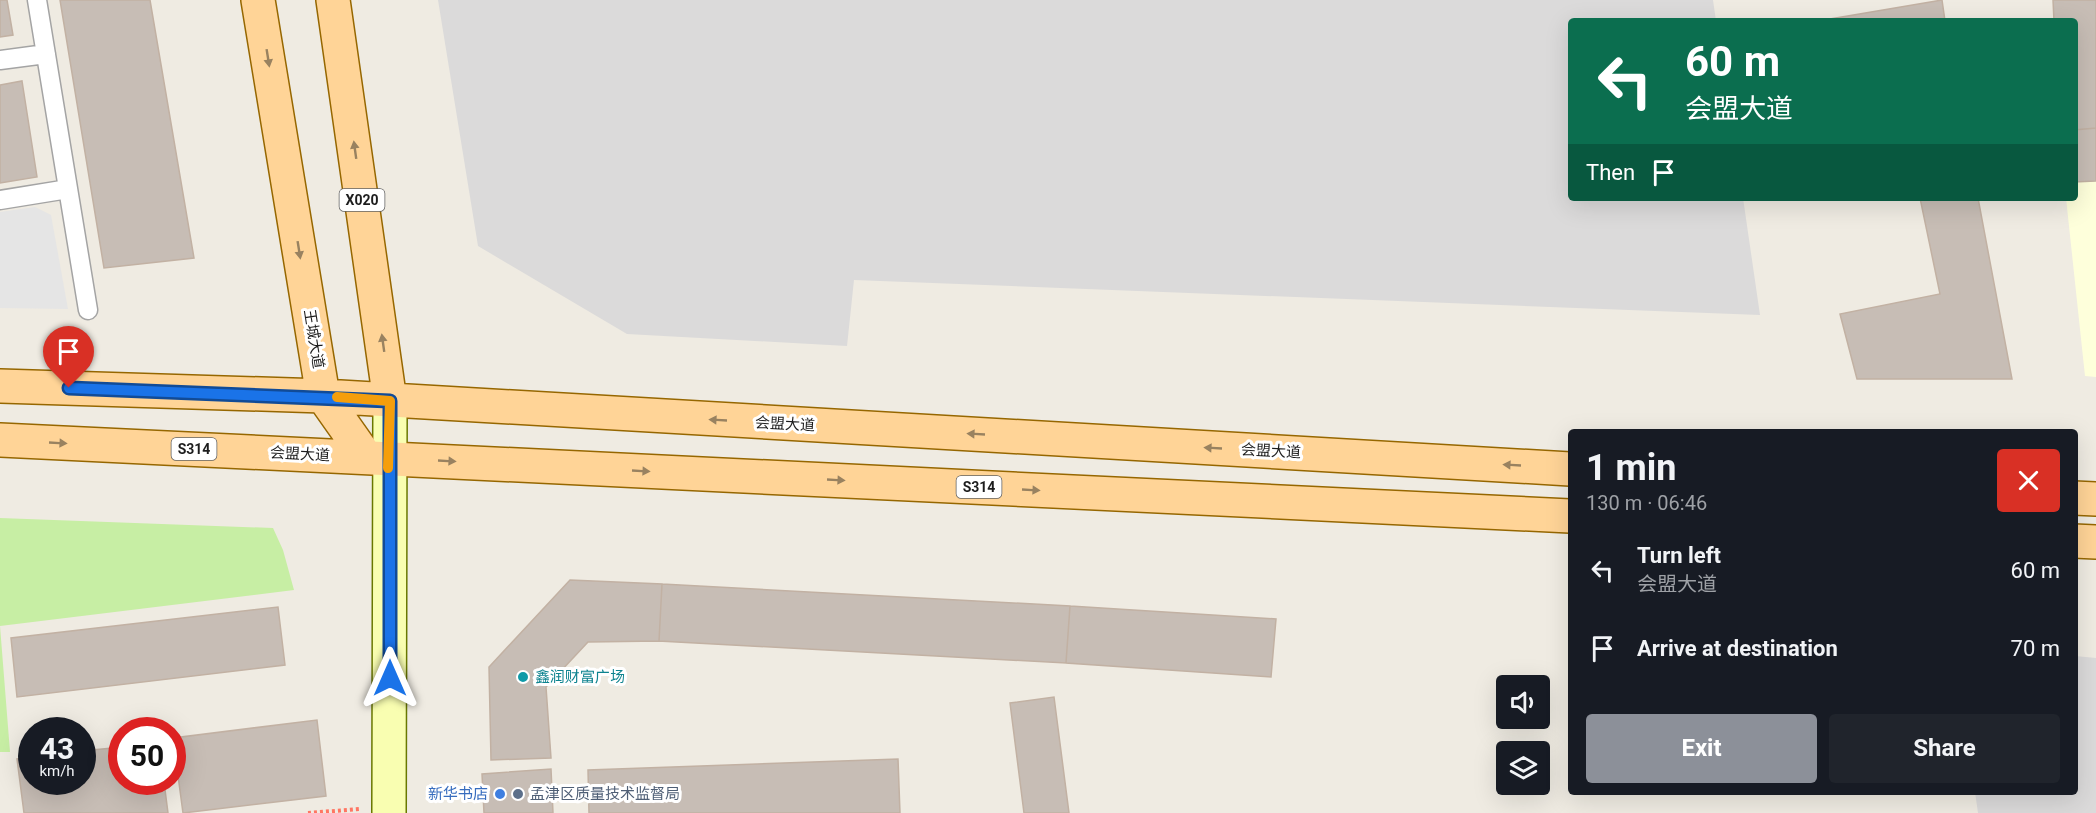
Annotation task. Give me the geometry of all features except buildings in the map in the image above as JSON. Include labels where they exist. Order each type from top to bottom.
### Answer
[{"type":"main road","name":"王城大道","points":[[258,0],[323,396],[377,458]]},
{"type":"main road","name":"X020","points":[[333,0],[390,401]]},
{"type":"main road","name":"会盟大道","points":[[0,386],[323,396],[1568,469]]},
{"type":"main road","points":[[376,811],[377,458],[390,401]]},
{"type":"main road","name":"会盟大道","points":[[0,440],[1568,516]]},
{"type":"main road","points":[[2078,498],[2096,499]]},
{"type":"main road","points":[[2078,541],[2096,542]]},
{"type":"lane","points":[[37,0],[88,310]]},
{"type":"lane","points":[[0,60],[46,54]]},
{"type":"lane","points":[[0,200],[68,189]]},
{"type":"path","points":[[308,813],[376,811]]},
{"type":"shaded area","points":[[438,0],[1713,0],[1716,18],[1568,18],[1568,201],[1743,201],[1760,315],[854,280],[847,346],[627,334],[478,246]]},
{"type":"shaded area","points":[[2053,0],[2096,0],[2096,377],[2085,376],[2066,201],[2078,201],[2078,18],[2054,18]]},
{"type":"shaded area","points":[[35,207],[51,215],[68,309],[0,308],[0,212]]},
{"type":"shaded area","points":[[2078,656],[2096,658],[2096,813],[1978,813],[1975,795],[2078,795]]},
{"type":"green space","points":[[0,518],[273,528],[283,550],[294,590],[0,626]]},
{"type":"green space","points":[[0,626],[10,752],[0,752]]},
{"type":"slow traffic","points":[[337,397],[390,401],[388,468]]},
{"type":"place","name":"鑫润财富广场","points":[[523,677]]},
{"type":"place","name":"新华书店","points":[[500,794]]},
{"type":"place","name":"孟津区质量技术监督局","points":[[518,794]]},
{"type":"route","points":[[69,388],[323,396],[390,401],[388,459],[390,678]]}]
